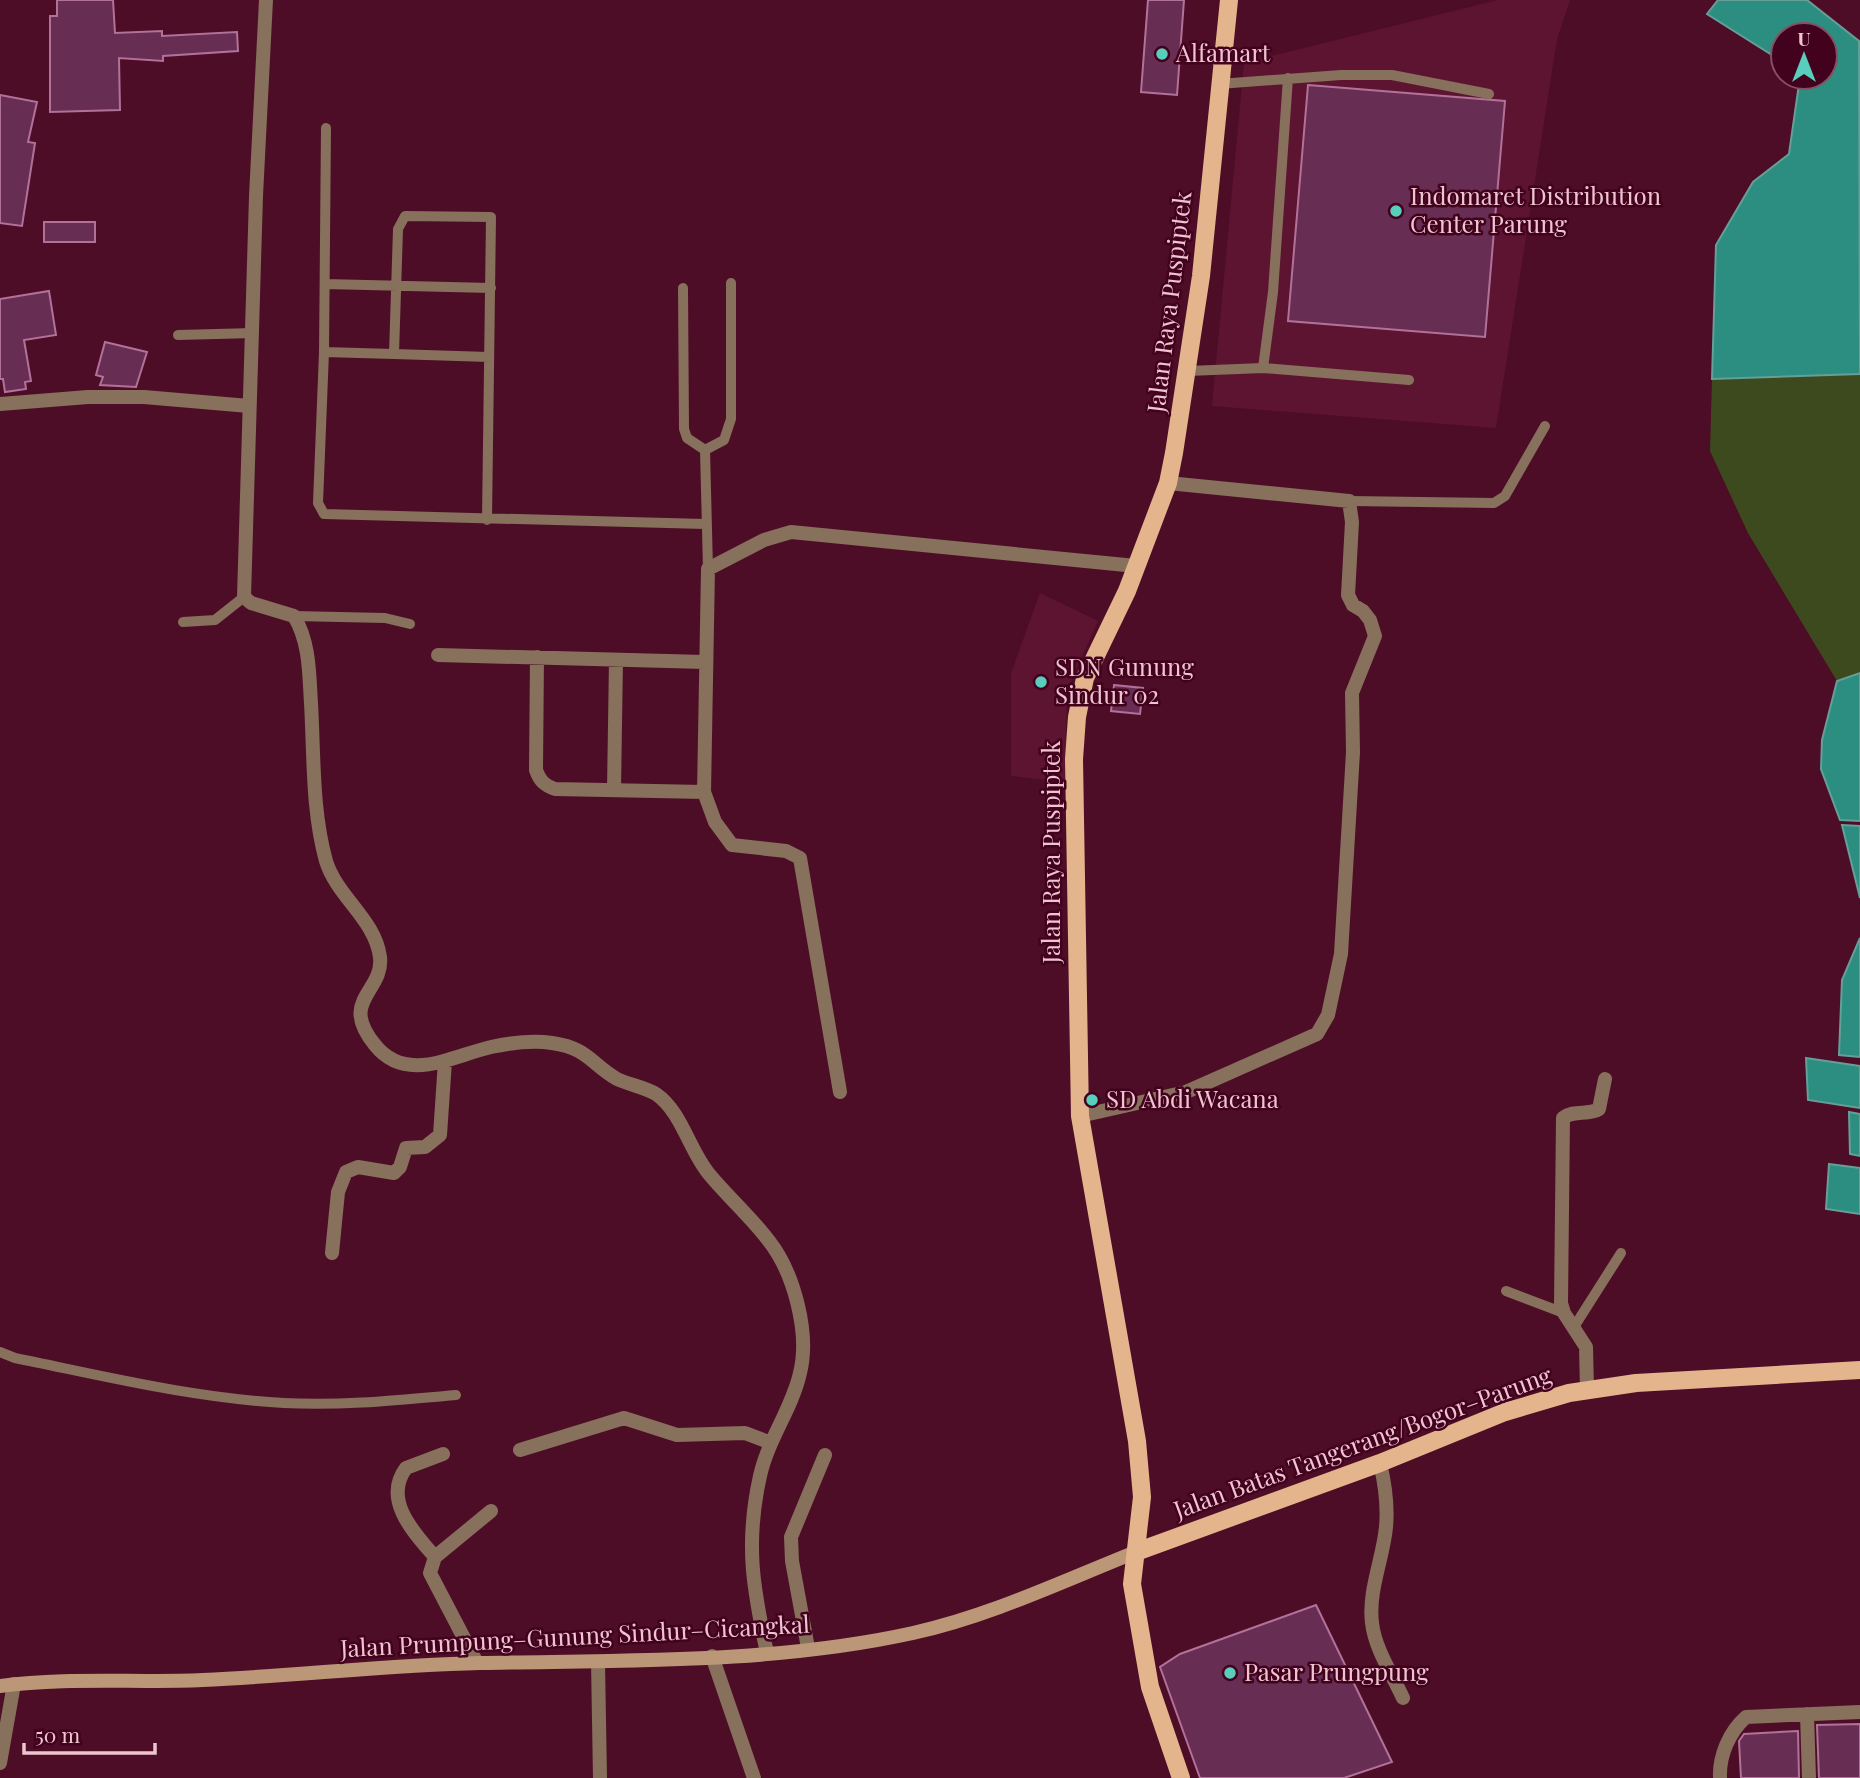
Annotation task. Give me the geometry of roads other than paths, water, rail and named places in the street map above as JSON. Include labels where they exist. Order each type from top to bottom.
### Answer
[{"type":"main road","name":"Jalan Raya Puspiptek","points":[[1181,1778],[1150,1687],[1132,1584],[1142,1497],[1137,1441],[1080,1116],[1074,759],[1077,717],[1085,678],[1136,566],[1168,483],[1188,371],[1201,276],[1218,84],[1229,0]]},
{"type":"main road","name":"Jalan Batas Tangerang/Bogor–Parung","points":[[1136,1552],[1380,1463],[1506,1412],[1587,1390],[1636,1383],[1860,1370]]},
{"type":"main road","name":"Jalan Prumpung–Gunung Sindur–Cicangkal","points":[[7,1685],[204,1680],[477,1663],[598,1662],[766,1653],[937,1628],[1136,1552]]},
{"type":"street","points":[[267,0],[256,196],[244,597],[251,603],[294,616],[307,646],[317,813],[325,856],[339,887],[372,932],[380,957],[375,979],[362,998],[360,1011],[363,1026],[375,1045],[401,1064],[415,1066],[445,1061],[491,1047],[524,1042],[561,1044],[590,1055],[612,1076],[652,1092],[669,1106],[705,1169],[770,1241],[789,1279],[804,1351],[792,1397],[760,1473],[752,1522],[751,1577],[766,1653]]},
{"type":"street","points":[[0,404],[88,397],[144,397],[249,406]]},
{"type":"street","points":[[1080,1116],[1186,1092],[1317,1034],[1325,1024],[1341,954],[1353,752],[1352,693],[1374,636],[1370,620],[1363,611],[1353,605],[1348,595],[1352,522],[1349,501],[1168,483]]},
{"type":"street","points":[[840,1093],[800,858],[786,850],[732,845],[715,822],[704,792],[708,569],[765,540],[790,532],[1136,566]]},
{"type":"street","points":[[438,655],[705,662]]},
{"type":"street","points":[[537,657],[536,770],[539,780],[555,789],[704,792]]},
{"type":"street","points":[[614,790],[616,660]]},
{"type":"street","points":[[332,1253],[338,1192],[346,1172],[358,1167],[394,1173],[400,1167],[406,1148],[425,1147],[440,1135],[445,1061]]},
{"type":"street","points":[[1587,1390],[1588,1358],[1574,1327],[1564,1313],[1560,1225],[1563,1118],[1570,1113],[1591,1113],[1599,1109],[1605,1079]]},
{"type":"street","points":[[520,1450],[624,1418],[677,1436],[745,1433],[771,1443]]},
{"type":"street","points":[[435,1557],[408,1527],[399,1499],[399,1485],[405,1468],[443,1454]]},
{"type":"street","points":[[808,1648],[792,1560],[791,1537],[825,1455]]},
{"type":"street","points":[[1380,1463],[1386,1486],[1386,1527],[1371,1608],[1372,1622],[1374,1636],[1403,1698]]},
{"type":"street","points":[[477,1663],[430,1573],[435,1557],[491,1511]]},
{"type":"street","points":[[712,1656],[754,1778]]},
{"type":"street","points":[[598,1662],[600,1778]]},
{"type":"street","points":[[0,1763],[7,1685]]},
{"type":"street","points":[[1720,1778],[1723,1753],[1739,1724],[1746,1717],[1860,1712]]},
{"type":"street","points":[[1807,1714],[1809,1778]]},
{"type":"lane","points":[[1218,84],[1288,78],[1392,75],[1489,93]]},
{"type":"lane","points":[[1263,368],[1273,292],[1288,78]]},
{"type":"lane","points":[[326,128],[326,284],[318,503],[324,514],[705,524]]},
{"type":"lane","points":[[394,354],[398,229],[405,216],[487,215],[493,221],[486,520]]},
{"type":"lane","points":[[705,450],[724,440],[731,419],[731,283]]},
{"type":"lane","points":[[326,284],[491,288]]},
{"type":"lane","points":[[683,288],[684,429],[687,438],[705,450]]},
{"type":"lane","points":[[178,335],[254,333]]},
{"type":"lane","points":[[324,352],[489,357]]},
{"type":"lane","points":[[1188,371],[1263,368],[1409,380]]},
{"type":"lane","points":[[1349,501],[1494,503],[1505,496],[1545,426]]},
{"type":"lane","points":[[705,450],[708,569]]},
{"type":"lane","points":[[183,622],[215,620],[244,597]]},
{"type":"lane","points":[[294,616],[385,618],[410,624]]},
{"type":"lane","points":[[1574,1327],[1621,1253]]},
{"type":"lane","points":[[1506,1291],[1564,1313]]},
{"type":"lane","points":[[0,1352],[15,1358],[200,1395],[241,1400],[313,1403],[456,1395]]},
{"type":"place","name":"Alfamart","points":[[1162,54]]},
{"type":"place","name":"Indomaret Distribution Center Parung","points":[[1396,211]]},
{"type":"place","name":"SDN Gunung Sindur 02","points":[[1041,682]]},
{"type":"place","name":"SD Abdi Wacana","points":[[1092,1100]]},
{"type":"place","name":"Pasar Prungpung","points":[[1230,1673]]}]
